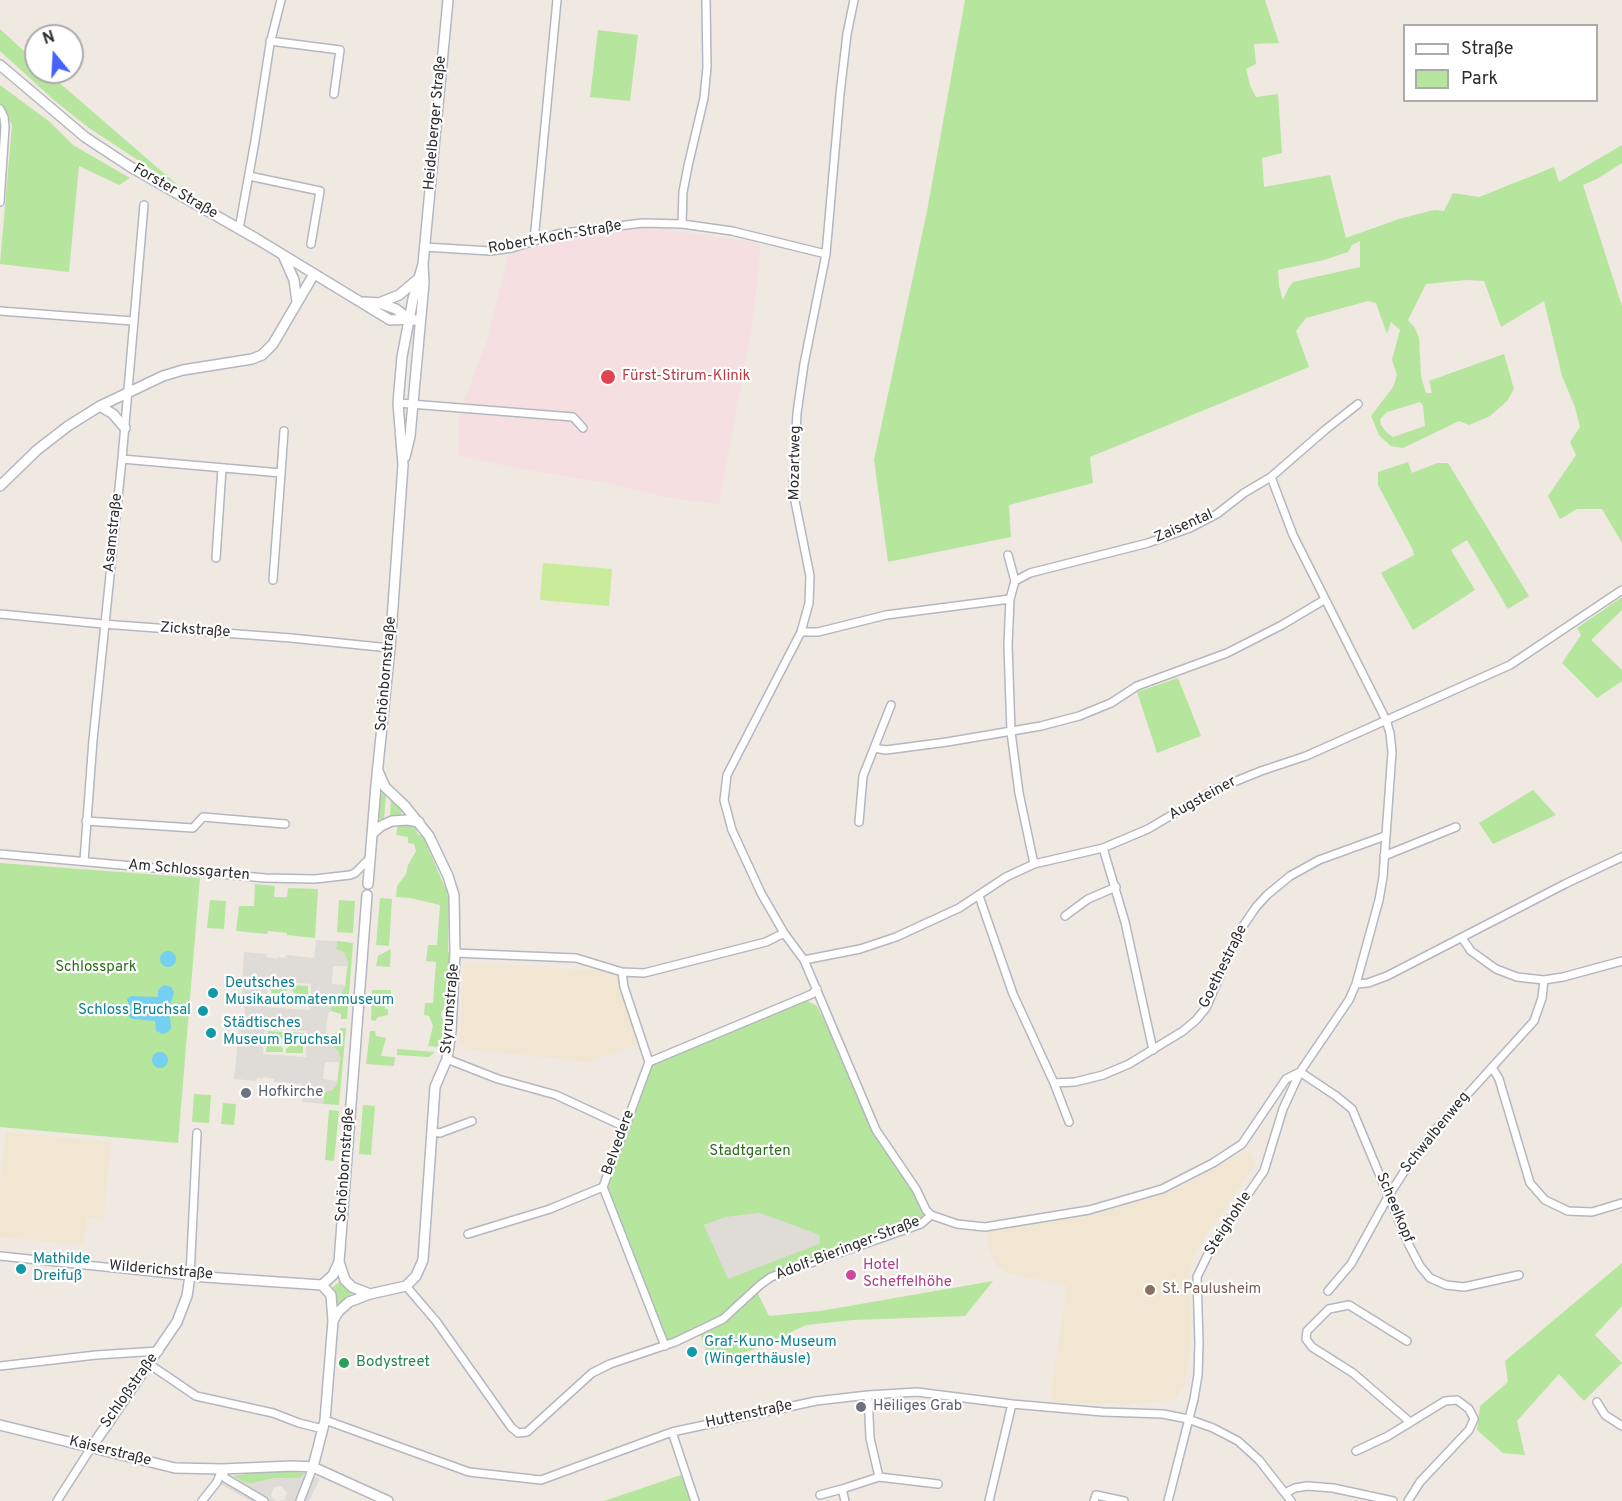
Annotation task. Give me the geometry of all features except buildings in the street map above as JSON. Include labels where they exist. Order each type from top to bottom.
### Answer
[{"type":"main road","name":"Heidelberger Straße","points":[[423,264],[448,0]]},
{"type":"main road","name":"Forster Straße","points":[[0,65],[86,137],[129,166],[390,320],[420,321]]},
{"type":"main road","points":[[283,255],[294,280],[297,302]]},
{"type":"main road","name":"Schönbornstraße","points":[[368,884],[390,648],[403,465],[398,403],[402,357],[423,264]]},
{"type":"main road","name":"Schönbornstraße","points":[[403,465],[411,436],[424,284],[423,264]]},
{"type":"main road","points":[[0,486],[37,450],[68,426],[128,392],[183,370],[262,355],[273,344],[314,274]]},
{"type":"main road","points":[[379,303],[399,295],[418,279]]},
{"type":"main road","name":"Forster Straße","points":[[361,302],[379,303],[396,309],[409,319]]},
{"type":"main road","points":[[100,406],[113,414],[125,428]]},
{"type":"main road","name":"Styrumstraße","points":[[378,771],[385,787],[419,822],[440,857],[454,896],[455,952],[451,1031],[447,1059],[435,1088],[423,1260],[416,1276],[406,1286]]},
{"type":"main road","points":[[372,834],[381,826],[392,821],[419,822]]},
{"type":"main road","name":"Schönbornstraße","points":[[339,1262],[367,895]]},
{"type":"main road","points":[[339,1262],[333,1275],[322,1285],[331,1296],[333,1321],[324,1425],[313,1467],[388,1501]]},
{"type":"main road","points":[[339,1262],[345,1280],[352,1287],[370,1294]]},
{"type":"main road","name":"Wilderichstraße","points":[[190,1275],[322,1285]]},
{"type":"main road","name":"Schloßstraße","points":[[91,1448],[177,1322],[187,1296],[190,1275]]},
{"type":"main road","points":[[333,1321],[344,1306],[370,1294],[406,1286]]},
{"type":"main road","name":"Kaiserstraße","points":[[0,1425],[175,1468],[313,1467]]},
{"type":"street","points":[[239,229],[270,41],[281,0]]},
{"type":"street","points":[[534,241],[558,0]]},
{"type":"street","points":[[682,224],[688,166],[704,98],[706,0]]},
{"type":"street","name":"Mozartweg","points":[[854,0],[847,34],[834,146],[826,254],[804,364],[796,430],[793,491],[810,576],[808,603],[801,632],[727,775],[723,800],[732,830],[760,893],[784,933],[804,960],[876,1130],[931,1215]]},
{"type":"street","points":[[270,41],[340,50],[334,94]]},
{"type":"street","points":[[0,109],[5,127],[0,202]]},
{"type":"street","points":[[249,176],[320,191],[311,244]]},
{"type":"street","name":"Asamstraße","points":[[84,861],[103,624],[122,459],[144,205]]},
{"type":"street","name":"Robert-Koch-Straße","points":[[424,247],[490,251],[512,248],[557,234],[623,225],[682,224],[732,231],[826,254]]},
{"type":"street","points":[[0,311],[133,321]]},
{"type":"street","points":[[398,403],[573,417],[583,428]]},
{"type":"street","name":"Zaisental","points":[[1015,581],[1030,573],[1148,543],[1190,528],[1217,514],[1244,493],[1271,477],[1358,404]]},
{"type":"street","points":[[273,580],[284,431]]},
{"type":"street","points":[[122,459],[281,473]]},
{"type":"street","points":[[216,558],[222,468]]},
{"type":"street","name":"Adolf-Bieringer-Straße","points":[[406,1286],[422,1302],[511,1427],[518,1432],[527,1432],[592,1373],[610,1364],[665,1346],[723,1319],[771,1277],[921,1224],[931,1215],[957,1224],[985,1227],[1089,1210],[1162,1189],[1213,1163],[1242,1144],[1286,1079],[1300,1072],[1349,1000],[1356,984],[1379,900],[1392,752],[1386,720],[1293,535],[1271,477]]},
{"type":"street","points":[[1008,555],[1015,581],[1010,599],[1008,649],[1011,732],[1019,794],[1034,864]]},
{"type":"street","name":"Augsteiner","points":[[804,960],[860,949],[896,937],[979,896],[1006,877],[1034,864],[1103,848],[1156,825],[1214,790],[1306,756],[1509,665],[1622,590]]},
{"type":"street","points":[[801,632],[818,632],[886,615],[1010,599]]},
{"type":"street","points":[[874,748],[886,750],[1011,732],[1079,716],[1111,703],[1137,686],[1227,653],[1282,625],[1324,600]]},
{"type":"street","name":"Zickstraße","points":[[0,614],[390,648]]},
{"type":"street","points":[[859,822],[863,776],[891,705]]},
{"type":"street","points":[[87,821],[193,828],[203,817],[285,824]]},
{"type":"street","points":[[1384,856],[1456,827]]},
{"type":"street","name":"Goethestraße","points":[[1054,1083],[1075,1082],[1102,1075],[1129,1064],[1183,1031],[1196,1020],[1214,995],[1234,943],[1247,920],[1256,907],[1278,885],[1319,860],[1385,836]]},
{"type":"street","points":[[1103,848],[1116,887],[1153,1050]]},
{"type":"street","name":"Am Schlossgarten","points":[[0,854],[265,878],[315,879],[344,877],[356,873],[371,856]]},
{"type":"street","points":[[1356,984],[1368,983],[1387,976],[1622,857]]},
{"type":"street","points":[[1065,916],[1088,899],[1116,887]]},
{"type":"street","points":[[979,896],[1013,994],[1054,1083],[1069,1122]]},
{"type":"street","points":[[455,952],[576,958],[622,972],[644,973],[734,948],[766,942],[784,933]]},
{"type":"street","points":[[1462,938],[1471,951],[1496,969],[1517,977],[1544,980],[1622,961]]},
{"type":"street","points":[[622,972],[624,987],[649,1062],[812,994],[817,989]]},
{"type":"street","name":"Schwalbenweg","points":[[1328,1291],[1351,1264],[1389,1195],[1437,1128],[1534,1021],[1542,998],[1544,980]]},
{"type":"street","points":[[447,1059],[498,1079],[556,1095],[624,1127]]},
{"type":"street","name":"Belvedere","points":[[649,1062],[603,1187],[665,1346]]},
{"type":"street","points":[[1492,1067],[1505,1096],[1530,1182],[1545,1200],[1568,1211],[1592,1212],[1622,1203]]},
{"type":"street","name":"Scheelkopf","points":[[1300,1072],[1352,1109],[1409,1245],[1420,1266],[1430,1278],[1446,1285],[1464,1287],[1519,1275]]},
{"type":"street","name":"Steighohle","points":[[1168,1501],[1198,1375],[1197,1277],[1212,1246],[1264,1171],[1283,1109],[1300,1072]]},
{"type":"street","points":[[433,1132],[440,1132],[472,1121]]},
{"type":"street","points":[[190,1275],[197,1133]]},
{"type":"street","points":[[468,1234],[550,1209],[603,1187]]},
{"type":"street","name":"Wilderichstraße","points":[[0,1256],[190,1275]]},
{"type":"street","points":[[1407,1341],[1349,1305],[1336,1306],[1324,1312],[1307,1331],[1306,1339],[1312,1347],[1353,1373],[1410,1422]]},
{"type":"street","points":[[0,1366],[96,1355],[159,1351]]},
{"type":"street","name":"Huttenstraße","points":[[148,1364],[196,1396],[273,1413],[299,1423],[324,1425],[469,1472],[542,1480],[672,1432],[816,1401],[868,1395],[917,1392],[1012,1404],[1103,1412],[1163,1414],[1188,1419],[1213,1428],[1238,1441],[1259,1460],[1291,1501]]},
{"type":"street","points":[[868,1395],[870,1438],[879,1477]]},
{"type":"street","points":[[1356,1451],[1388,1436],[1445,1401],[1457,1400],[1469,1408],[1474,1419],[1469,1430],[1420,1482],[1408,1501]]},
{"type":"street","points":[[1597,1402],[1605,1414],[1622,1426]]},
{"type":"street","points":[[990,1501],[1012,1404]]},
{"type":"street","points":[[672,1432],[695,1501]]},
{"type":"street","name":"Schloßstraße","points":[[57,1501],[91,1448]]},
{"type":"street","points":[[300,1501],[313,1467]]},
{"type":"street","points":[[202,1501],[217,1482],[222,1469]]},
{"type":"street","points":[[222,1469],[225,1478],[264,1501]]},
{"type":"street","points":[[820,1494],[879,1477],[938,1484]]},
{"type":"street","points":[[1285,1494],[1295,1488],[1307,1486],[1333,1488],[1393,1501]]},
{"type":"street","points":[[842,1489],[845,1501]]},
{"type":"street","points":[[1094,1501],[1096,1495],[1124,1501]]},
{"type":"shaded area","name":"Fürst-Stirum-Klinik","points":[[651,227],[761,243],[753,320],[719,504],[670,498],[596,481],[515,468],[458,455],[459,414],[487,341],[509,254],[589,233]]},
{"type":"shaded area","points":[[316,940],[337,941],[336,949],[344,952],[348,962],[347,966],[333,966],[332,984],[346,985],[342,992],[332,996],[331,1011],[328,1013],[326,1031],[329,1035],[328,1045],[336,1048],[340,1058],[339,1062],[325,1062],[323,1079],[338,1083],[332,1090],[324,1092],[323,1104],[302,1102],[302,1084],[274,1082],[274,1079],[263,1077],[263,1079],[257,1078],[256,1081],[234,1079],[239,1026],[244,1023],[245,1008],[241,1005],[244,952],[267,954],[267,957],[278,959],[278,957],[286,958],[286,955],[314,958]],"holes":[[[268,981],[311,984],[310,1010],[267,1007]],[[265,1028],[307,1031],[306,1057],[263,1054]]]},
{"type":"shaded area","points":[[464,963],[595,970],[616,974],[638,1044],[588,1062],[466,1049],[460,1042]]},
{"type":"shaded area","points":[[6,1132],[111,1142],[103,1219],[87,1218],[83,1245],[0,1237],[0,1181]]},
{"type":"shaded area","points":[[1249,1149],[1256,1163],[1193,1257],[1188,1278],[1190,1347],[1185,1383],[1174,1400],[1128,1404],[1052,1402],[1052,1385],[1067,1286],[1008,1273],[997,1266],[989,1250],[988,1231],[1095,1214],[1153,1198],[1182,1187]]},
{"type":"shaded area","points":[[760,1213],[820,1235],[819,1244],[728,1279],[704,1225],[725,1217]]},
{"type":"shaded area","points":[[306,1473],[320,1479],[309,1501],[277,1501],[284,1500],[287,1493],[281,1486],[274,1487],[271,1495],[276,1501],[250,1501],[217,1482],[219,1479],[233,1476],[248,1484],[276,1478],[299,1478]]},
{"type":"green space","points":[[965,0],[1265,0],[1279,43],[1254,44],[1256,64],[1246,69],[1256,97],[1278,94],[1282,153],[1262,158],[1264,187],[1330,175],[1346,238],[1399,219],[1434,210],[1444,211],[1453,193],[1479,197],[1554,167],[1559,182],[1622,145],[1622,163],[1583,185],[1622,306],[1622,543],[1602,509],[1577,509],[1560,519],[1548,496],[1576,455],[1570,442],[1580,427],[1575,407],[1562,376],[1544,301],[1501,327],[1484,281],[1466,280],[1426,284],[1408,320],[1415,328],[1419,338],[1421,376],[1426,393],[1432,393],[1429,381],[1504,354],[1514,389],[1507,401],[1490,416],[1469,425],[1459,421],[1403,448],[1391,446],[1384,440],[1379,435],[1371,416],[1393,387],[1397,375],[1392,360],[1400,330],[1391,322],[1387,334],[1376,303],[1368,301],[1306,318],[1296,331],[1309,367],[1090,457],[1093,483],[1009,505],[1011,537],[888,562],[874,460],[927,211]],"holes":[[[1360,241],[1360,267],[1293,282],[1283,300],[1278,270],[1348,252],[1352,245]],[[1420,402],[1423,406],[1425,426],[1393,437],[1386,432],[1380,419],[1387,412]]]},
{"type":"green space","points":[[0,29],[24,51],[24,73],[0,51]]},
{"type":"green space","points":[[598,30],[638,35],[630,101],[590,97]]},
{"type":"green space","points":[[36,84],[61,84],[182,189],[89,128]]},
{"type":"green space","points":[[0,85],[50,122],[73,145],[130,178],[119,185],[79,166],[69,272],[0,264],[12,125],[0,104]]},
{"type":"green space","points":[[1408,462],[1412,473],[1437,463],[1448,463],[1529,596],[1508,609],[1467,540],[1451,550],[1475,590],[1413,630],[1381,573],[1414,555],[1413,550],[1378,485],[1378,472]]},
{"type":"green space","points":[[543,563],[612,569],[609,606],[540,600]]},
{"type":"green space","points":[[1622,597],[1622,610],[1591,640],[1622,670],[1622,681],[1597,698],[1562,663],[1581,635],[1577,628]]},
{"type":"green space","points":[[1178,678],[1201,736],[1157,753],[1137,692]]},
{"type":"green space","points":[[1533,790],[1556,815],[1493,844],[1479,823]]},
{"type":"green space","points":[[383,792],[386,794],[384,819],[380,819],[377,817],[379,796]]},
{"type":"green space","points":[[391,799],[403,811],[400,815],[390,818]]},
{"type":"green space","points":[[399,820],[413,821],[418,835],[429,836],[432,842],[428,848],[447,892],[449,903],[448,952],[455,953],[453,1000],[446,1001],[441,1014],[445,1027],[439,1047],[428,1046],[433,1026],[429,1016],[424,1015],[425,1003],[433,1003],[436,962],[426,961],[428,945],[437,945],[440,905],[396,897],[397,886],[406,874],[416,851],[414,844],[408,843],[408,837],[396,835]]},
{"type":"green space","name":"Schlosspark","points":[[0,863],[200,878],[178,1143],[0,1127]]},
{"type":"green space","points":[[255,884],[275,886],[274,897],[287,897],[288,888],[318,889],[315,938],[268,931],[267,934],[236,931],[239,906],[254,906]]},
{"type":"green space","points":[[380,898],[392,899],[389,946],[376,945]]},
{"type":"green space","points":[[210,900],[226,901],[224,929],[207,928]]},
{"type":"green space","points":[[339,900],[355,901],[353,933],[337,932]]},
{"type":"green space","points":[[337,941],[353,943],[347,1019],[341,1019],[341,1014],[331,1011],[332,996],[340,994],[345,986],[348,962],[336,949]]},
{"type":"green space","points":[[391,949],[390,967],[376,966],[378,956]]},
{"type":"green space","points":[[272,984],[288,985],[288,989],[282,994],[271,993]]},
{"type":"green space","points":[[292,985],[308,986],[308,995],[296,995],[291,989]]},
{"type":"green space","points":[[372,990],[391,990],[391,999],[386,999],[385,1009],[388,1009],[388,1015],[378,1017],[375,1021],[371,1020]]},
{"type":"green space","points":[[271,995],[282,996],[287,1005],[270,1005]]},
{"type":"green space","points":[[296,997],[307,998],[307,1006],[290,1006],[290,1002]]},
{"type":"green space","name":"Stadtgarten","points":[[806,1000],[817,1006],[844,1060],[874,1131],[914,1190],[925,1215],[918,1222],[806,1262],[755,1288],[769,1316],[820,1311],[993,1281],[965,1316],[853,1320],[806,1325],[789,1333],[787,1341],[710,1361],[699,1331],[667,1342],[606,1188],[646,1060]]},
{"type":"green space","points":[[340,1028],[346,1028],[339,1105],[323,1104],[324,1092],[332,1090],[337,1083],[340,1058],[338,1051],[328,1045],[329,1035],[340,1032]]},
{"type":"green space","points":[[268,1031],[284,1032],[284,1036],[279,1041],[267,1040]]},
{"type":"green space","points":[[370,1031],[375,1031],[376,1036],[386,1038],[381,1056],[395,1057],[394,1066],[366,1064]]},
{"type":"green space","points":[[288,1032],[304,1033],[304,1042],[292,1042],[287,1036]]},
{"type":"green space","points":[[267,1042],[278,1043],[283,1052],[266,1052]]},
{"type":"green space","points":[[292,1044],[303,1045],[303,1053],[286,1053],[286,1049]]},
{"type":"green space","points":[[397,1049],[435,1052],[429,1057],[397,1055]]},
{"type":"green space","points":[[194,1094],[211,1095],[209,1123],[192,1122]]},
{"type":"green space","points":[[223,1103],[236,1104],[234,1125],[221,1124]]},
{"type":"green space","points":[[363,1105],[375,1106],[371,1155],[359,1154]]},
{"type":"green space","points":[[329,1110],[339,1111],[334,1161],[325,1160]]},
{"type":"green space","points":[[1622,1263],[1622,1306],[1595,1335],[1622,1363],[1584,1401],[1559,1374],[1517,1421],[1525,1455],[1503,1453],[1477,1430],[1480,1406],[1508,1382],[1505,1361]]},
{"type":"green space","points":[[341,1280],[354,1292],[337,1305],[332,1288]]},
{"type":"green space","points":[[270,1470],[306,1473],[299,1478],[276,1478],[248,1484],[233,1476]]},
{"type":"green space","points":[[681,1475],[691,1501],[604,1501]]},
{"type":"water","points":[[168,951],[174,953],[176,959],[174,965],[168,967],[162,965],[160,959],[162,953]]},
{"type":"water","points":[[164,985],[171,987],[174,992],[171,1003],[169,1003],[168,1015],[171,1028],[163,1034],[156,1031],[155,1021],[132,1019],[126,1013],[130,1008],[127,999],[131,996],[158,997],[158,990]]},
{"type":"water","points":[[160,1052],[166,1054],[168,1060],[166,1066],[160,1068],[154,1066],[152,1060],[154,1054]]},
{"type":"place","name":"Fürst-Stirum-Klinik","points":[[608,377]]},
{"type":"place","name":"Deutsches Musikautomatenmuseum","points":[[213,993]]},
{"type":"place","name":"Schloss Bruchsal","points":[[203,1011]]},
{"type":"place","name":"Städtisches Museum Bruchsal","points":[[211,1033]]},
{"type":"place","name":"Hofkirche","points":[[246,1093]]},
{"type":"place","name":"Mathilde Dreifuß","points":[[21,1269]]},
{"type":"place","name":"Hotel Scheffelhöhe","points":[[851,1275]]},
{"type":"place","name":"St. Paulusheim","points":[[1150,1290]]},
{"type":"place","name":"Graf-Kuno-Museum (Wingerthäusle)","points":[[692,1352]]},
{"type":"place","name":"Bodystreet","points":[[344,1363]]},
{"type":"place","name":"Heiliges Grab","points":[[861,1407]]}]
